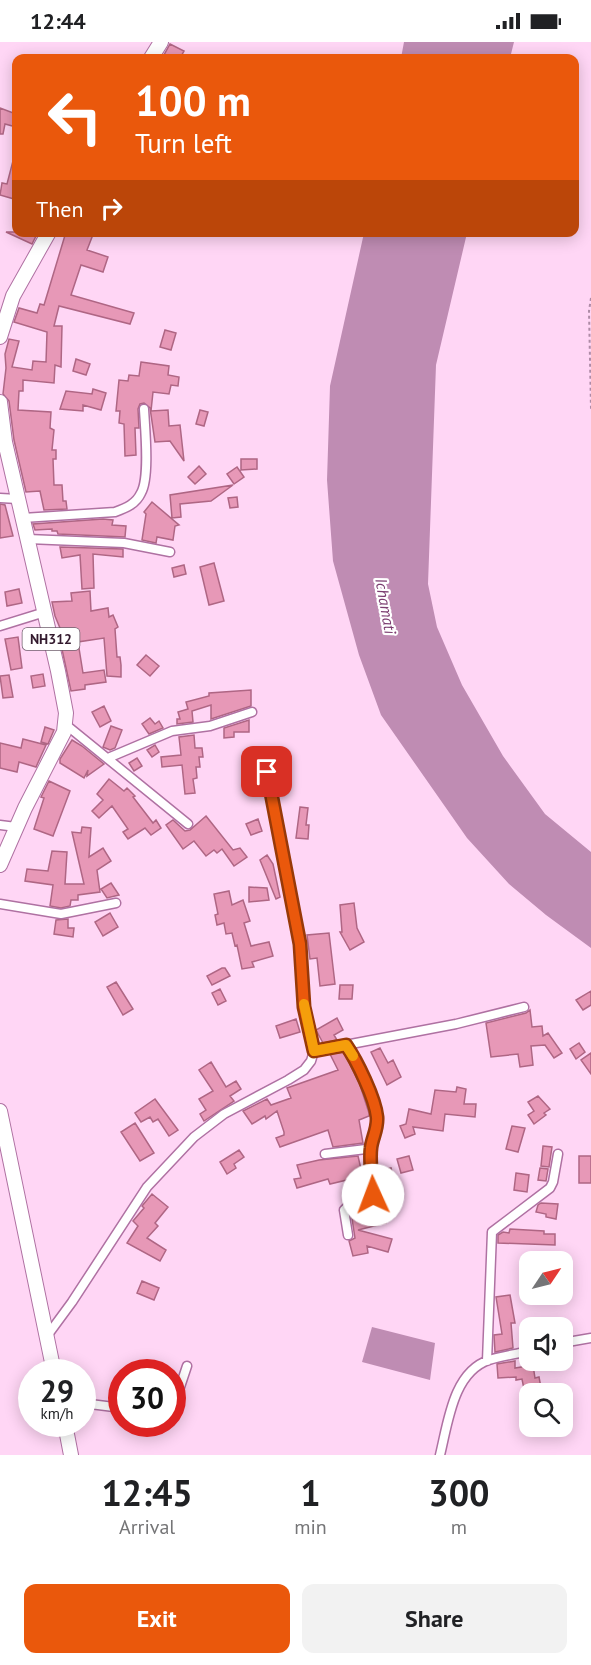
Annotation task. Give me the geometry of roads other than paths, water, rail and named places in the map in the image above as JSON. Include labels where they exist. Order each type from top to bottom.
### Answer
[{"type":"highway","points":[[0,337],[13,296],[46,237]]},
{"type":"highway","name":"NH312","points":[[0,402],[5,442],[66,713],[64,732],[16,827],[0,865]]},
{"type":"highway","points":[[0,1111],[51,1359]]},
{"type":"highway","points":[[68,1437],[71,1455]]},
{"type":"street","points":[[23,518],[115,512],[128,508],[135,502],[142,493],[146,480],[144,409]]},
{"type":"street","points":[[0,498],[18,500]]},
{"type":"street","points":[[28,539],[124,543],[170,552]]},
{"type":"street","points":[[0,626],[45,612]]},
{"type":"street","points":[[108,758],[172,731],[210,726],[252,712]]},
{"type":"street","points":[[64,724],[188,824]]},
{"type":"street","points":[[47,1336],[72,1302],[147,1187],[162,1170],[200,1131],[224,1114],[304,1070],[311,1061],[314,1051],[304,1007],[300,944],[267,772]]},
{"type":"street","points":[[0,825],[16,827]]},
{"type":"street","points":[[0,904],[61,914],[116,903]]},
{"type":"street","points":[[314,1051],[456,1024],[524,1007]]},
{"type":"street","points":[[346,1045],[360,1070],[378,1118],[371,1146],[373,1195],[344,1210],[348,1234]]},
{"type":"street","points":[[324,1154],[362,1150],[371,1146]]},
{"type":"street","points":[[487,1361],[492,1233],[550,1188],[558,1154]]},
{"type":"street","points":[[573,1341],[591,1338]]},
{"type":"street","points":[[440,1455],[463,1379],[473,1369],[487,1361],[519,1354]]},
{"type":"water","points":[[404,42],[514,42],[511,54],[402,54]]},
{"type":"water","name":"Ichamati","points":[[363,237],[466,237],[436,365],[428,584],[437,627],[462,685],[503,756],[545,814],[591,852],[591,948],[509,884],[467,838],[381,715],[359,655],[333,561],[327,480],[330,386]]},
{"type":"water","points":[[372,1327],[435,1343],[430,1380],[362,1362]]}]
